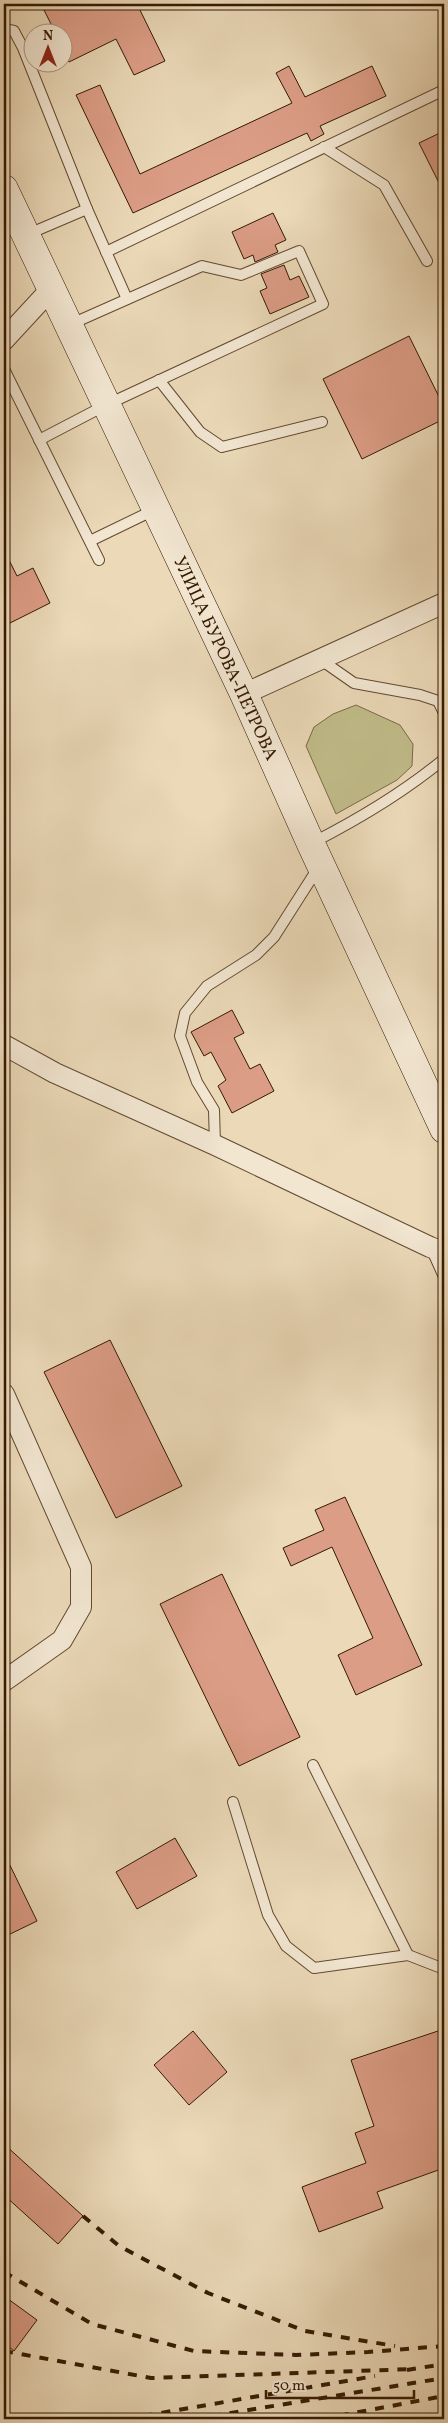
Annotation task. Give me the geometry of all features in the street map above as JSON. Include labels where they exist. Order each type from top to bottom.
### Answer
[{"type":"main road","name":"УЛИЦА БУРОВА-ПЕТРОВА","points":[[4,189],[244,694],[444,1129]]},
{"type":"street","points":[[4,340],[51,289]]},
{"type":"street","points":[[244,694],[444,603]]},
{"type":"street","points":[[4,1045],[55,1073],[215,1145],[437,1250]]},
{"type":"street","points":[[4,1394],[81,1567],[81,1607],[62,1640],[4,1681]]},
{"type":"lane","points":[[4,29],[14,31],[23,48],[87,209],[127,299]]},
{"type":"lane","points":[[106,252],[444,90]]},
{"type":"lane","points":[[324,147],[384,185],[427,261]]},
{"type":"lane","points":[[26,236],[87,209]]},
{"type":"lane","points":[[39,440],[106,405],[323,304],[299,251],[241,275],[202,266],[68,326]]},
{"type":"lane","points":[[4,369],[99,560]]},
{"type":"lane","points":[[160,380],[200,432],[222,447],[322,422]]},
{"type":"lane","points":[[90,541],[156,509]]},
{"type":"lane","points":[[320,660],[354,683],[420,695],[438,701],[444,713]]},
{"type":"lane","points":[[215,1145],[214,1110],[198,1082],[180,1036],[185,1013],[207,986],[256,955],[274,937],[316,853],[444,759]]},
{"type":"lane","points":[[437,1250],[444,1278]]},
{"type":"lane","points":[[312,1764],[408,1955]]},
{"type":"lane","points":[[233,1802],[268,1915],[286,1946],[314,1968],[408,1955],[444,1969]]},
{"type":"shaded area","points":[[356,705],[400,725],[413,744],[412,766],[397,780],[336,814],[306,746],[314,727],[333,714]]},
{"type":"building","points":[[41,4],[137,4],[165,61],[134,75],[116,39],[72,61],[72,22],[50,22]]},
{"type":"building","points":[[289,66],[305,97],[372,66],[386,96],[320,126],[324,134],[311,141],[307,133],[133,213],[76,95],[100,85],[140,174],[292,103],[276,73]]},
{"type":"building","points":[[444,131],[444,193],[419,143]]},
{"type":"building","points":[[273,213],[286,240],[275,245],[278,252],[255,262],[253,255],[244,259],[232,232]]},
{"type":"building","points":[[284,265],[290,280],[299,276],[309,297],[270,314],[260,291],[267,288],[261,274]]},
{"type":"building","points":[[409,336],[444,407],[444,419],[362,459],[323,379]]},
{"type":"building","points":[[4,550],[17,576],[33,568],[50,603],[4,626]]},
{"type":"building","points":[[232,1010],[244,1033],[234,1038],[250,1069],[260,1064],[274,1091],[232,1113],[218,1086],[226,1080],[211,1052],[204,1056],[191,1032]]},
{"type":"building","points":[[110,1340],[182,1486],[116,1518],[44,1372]]},
{"type":"building","points":[[345,1497],[422,1665],[356,1695],[338,1655],[373,1638],[332,1547],[291,1566],[283,1548],[324,1530],[315,1510]]},
{"type":"building","points":[[222,1574],[300,1737],[239,1766],[160,1604]]},
{"type":"building","points":[[175,1838],[197,1876],[137,1909],[116,1872]]},
{"type":"building","points":[[4,1853],[37,1921],[4,1937]]},
{"type":"building","points":[[444,2029],[444,2168],[377,2192],[383,2208],[319,2232],[302,2187],[366,2163],[355,2133],[374,2126],[351,2060]]},
{"type":"building","points":[[193,2031],[227,2072],[189,2105],[154,2065]]},
{"type":"building","points":[[4,2144],[83,2216],[58,2244],[4,2195]]},
{"type":"building","points":[[4,2296],[37,2320],[14,2351],[4,2343]]},
{"type":"railway","points":[[83,2216],[119,2246],[208,2293],[305,2331],[395,2346]]},
{"type":"railway","points":[[4,2272],[92,2324],[194,2351],[296,2355],[444,2346]]},
{"type":"railway","points":[[4,2351],[151,2378],[415,2369]]},
{"type":"railway","points":[[407,2370],[444,2364]]},
{"type":"railway","points":[[126,2419],[375,2376]]},
{"type":"railway","points":[[194,2419],[444,2378]]},
{"type":"railway","points":[[322,2419],[444,2396]]}]
